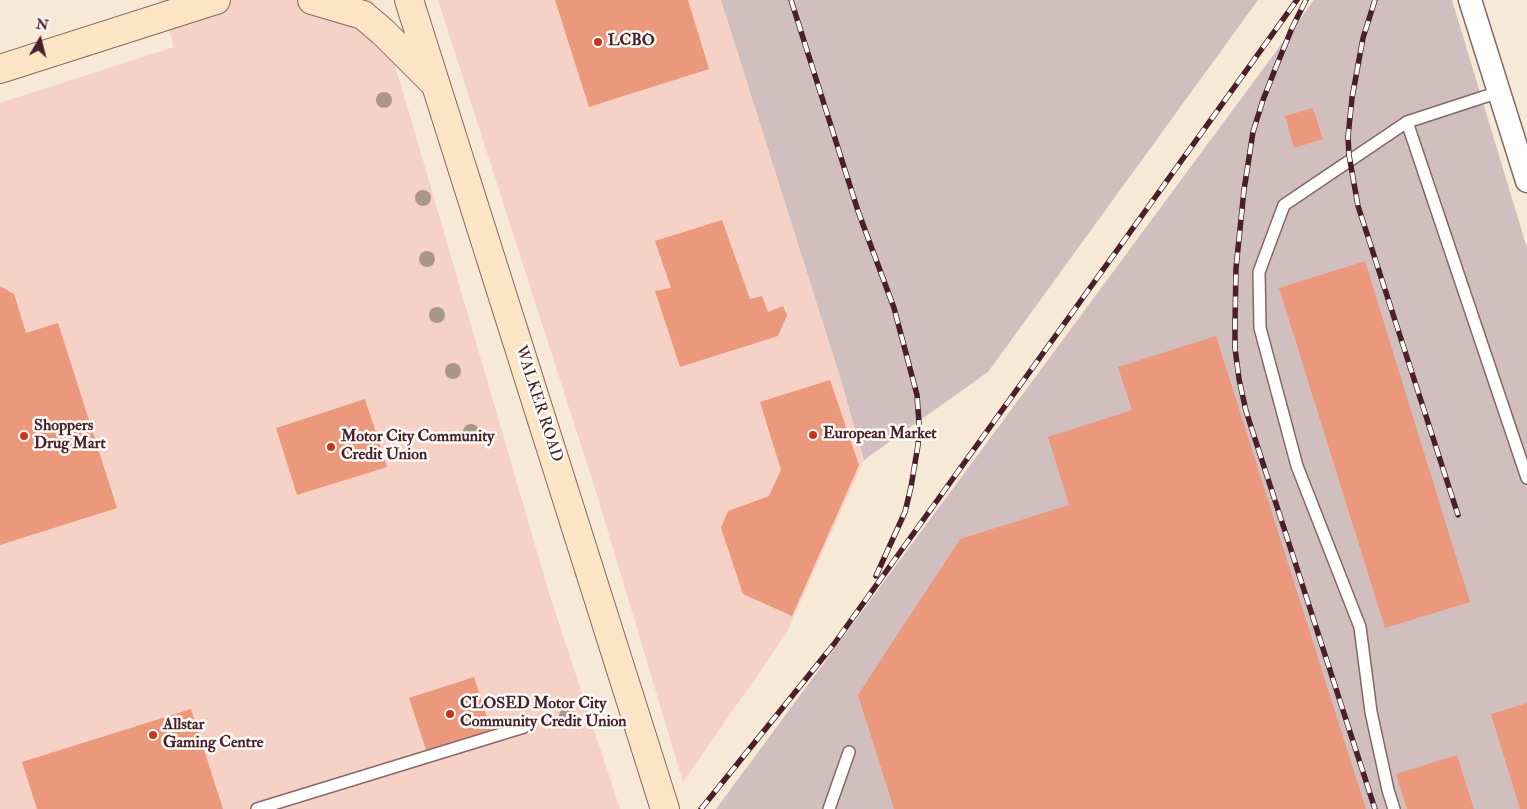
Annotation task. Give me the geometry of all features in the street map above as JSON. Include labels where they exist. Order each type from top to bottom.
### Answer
[{"type":"main road","points":[[0,69],[169,11],[216,0]]},
{"type":"main road","points":[[312,0],[363,15],[436,84]]},
{"type":"main road","name":"WALKER ROAD","points":[[409,0],[665,809]]},
{"type":"street","points":[[1470,0],[1527,182]]},
{"type":"lane","points":[[1394,809],[1371,712],[1360,627],[1297,466],[1260,328],[1259,272],[1284,204],[1407,122],[1499,92]]},
{"type":"lane","points":[[1407,122],[1527,478]]},
{"type":"lane","points":[[257,809],[524,727]]},
{"type":"lane","points":[[829,809],[849,752]]},
{"type":"shaded area","points":[[159,0],[373,0],[401,85],[549,593],[620,809],[0,809],[0,103],[174,47]]},
{"type":"shaded area","points":[[438,0],[721,0],[840,377],[864,460],[786,634],[683,782],[598,498]]},
{"type":"shaded area","points":[[721,0],[1258,0],[988,372],[864,460],[840,377]]},
{"type":"shaded area","points":[[1314,0],[1452,0],[1527,248],[1527,809],[716,809]]},
{"type":"building","points":[[555,0],[688,0],[709,69],[589,107]]},
{"type":"building","points":[[1313,108],[1323,139],[1294,148],[1285,116]]},
{"type":"building","points":[[722,220],[750,299],[762,296],[768,312],[783,306],[787,315],[778,336],[680,367],[655,291],[671,288],[655,241]]},
{"type":"building","points":[[1365,261],[1470,602],[1385,628],[1279,288]]},
{"type":"building","points":[[0,286],[14,294],[26,333],[58,323],[117,508],[0,545]]},
{"type":"building","points":[[1216,336],[1366,809],[894,809],[858,695],[960,539],[1069,505],[1048,437],[1132,410],[1118,367]]},
{"type":"building","points":[[830,380],[859,465],[792,616],[743,594],[721,528],[728,511],[769,496],[781,470],[760,402]]},
{"type":"building","name":"Motor City Community Credit Union","points":[[365,399],[387,467],[297,495],[276,428]]},
{"type":"building","name":"CLOSED Motor City Community Credit Union","points":[[474,677],[491,730],[426,750],[409,698]]},
{"type":"building","points":[[1527,703],[1527,809],[1520,809],[1491,714]]},
{"type":"building","name":"Allstar Gaming Centre","points":[[191,709],[223,809],[37,809],[22,762]]},
{"type":"building","points":[[1457,755],[1474,809],[1407,809],[1396,774]]},
{"type":"railway","points":[[791,0],[858,211],[894,308],[917,395],[918,445],[911,487],[905,512],[876,576]]},
{"type":"railway","points":[[701,809],[834,644],[1297,0]]},
{"type":"railway","points":[[1306,0],[1276,67],[1253,132],[1244,190],[1236,268],[1235,348],[1246,411],[1375,809]]},
{"type":"railway","points":[[1375,0],[1363,38],[1352,98],[1348,137],[1349,155],[1358,206],[1458,515]]},
{"type":"place","name":"LCBO","points":[[598,42]]},
{"type":"place","name":"European Market","points":[[813,435]]},
{"type":"place","name":"Shoppers Drug Mart","points":[[24,436]]},
{"type":"place","name":"Motor City Community Credit Union","points":[[331,447]]},
{"type":"place","name":"CLOSED Motor City Community Credit Union","points":[[450,714]]},
{"type":"place","name":"Allstar Gaming Centre","points":[[153,735]]}]
